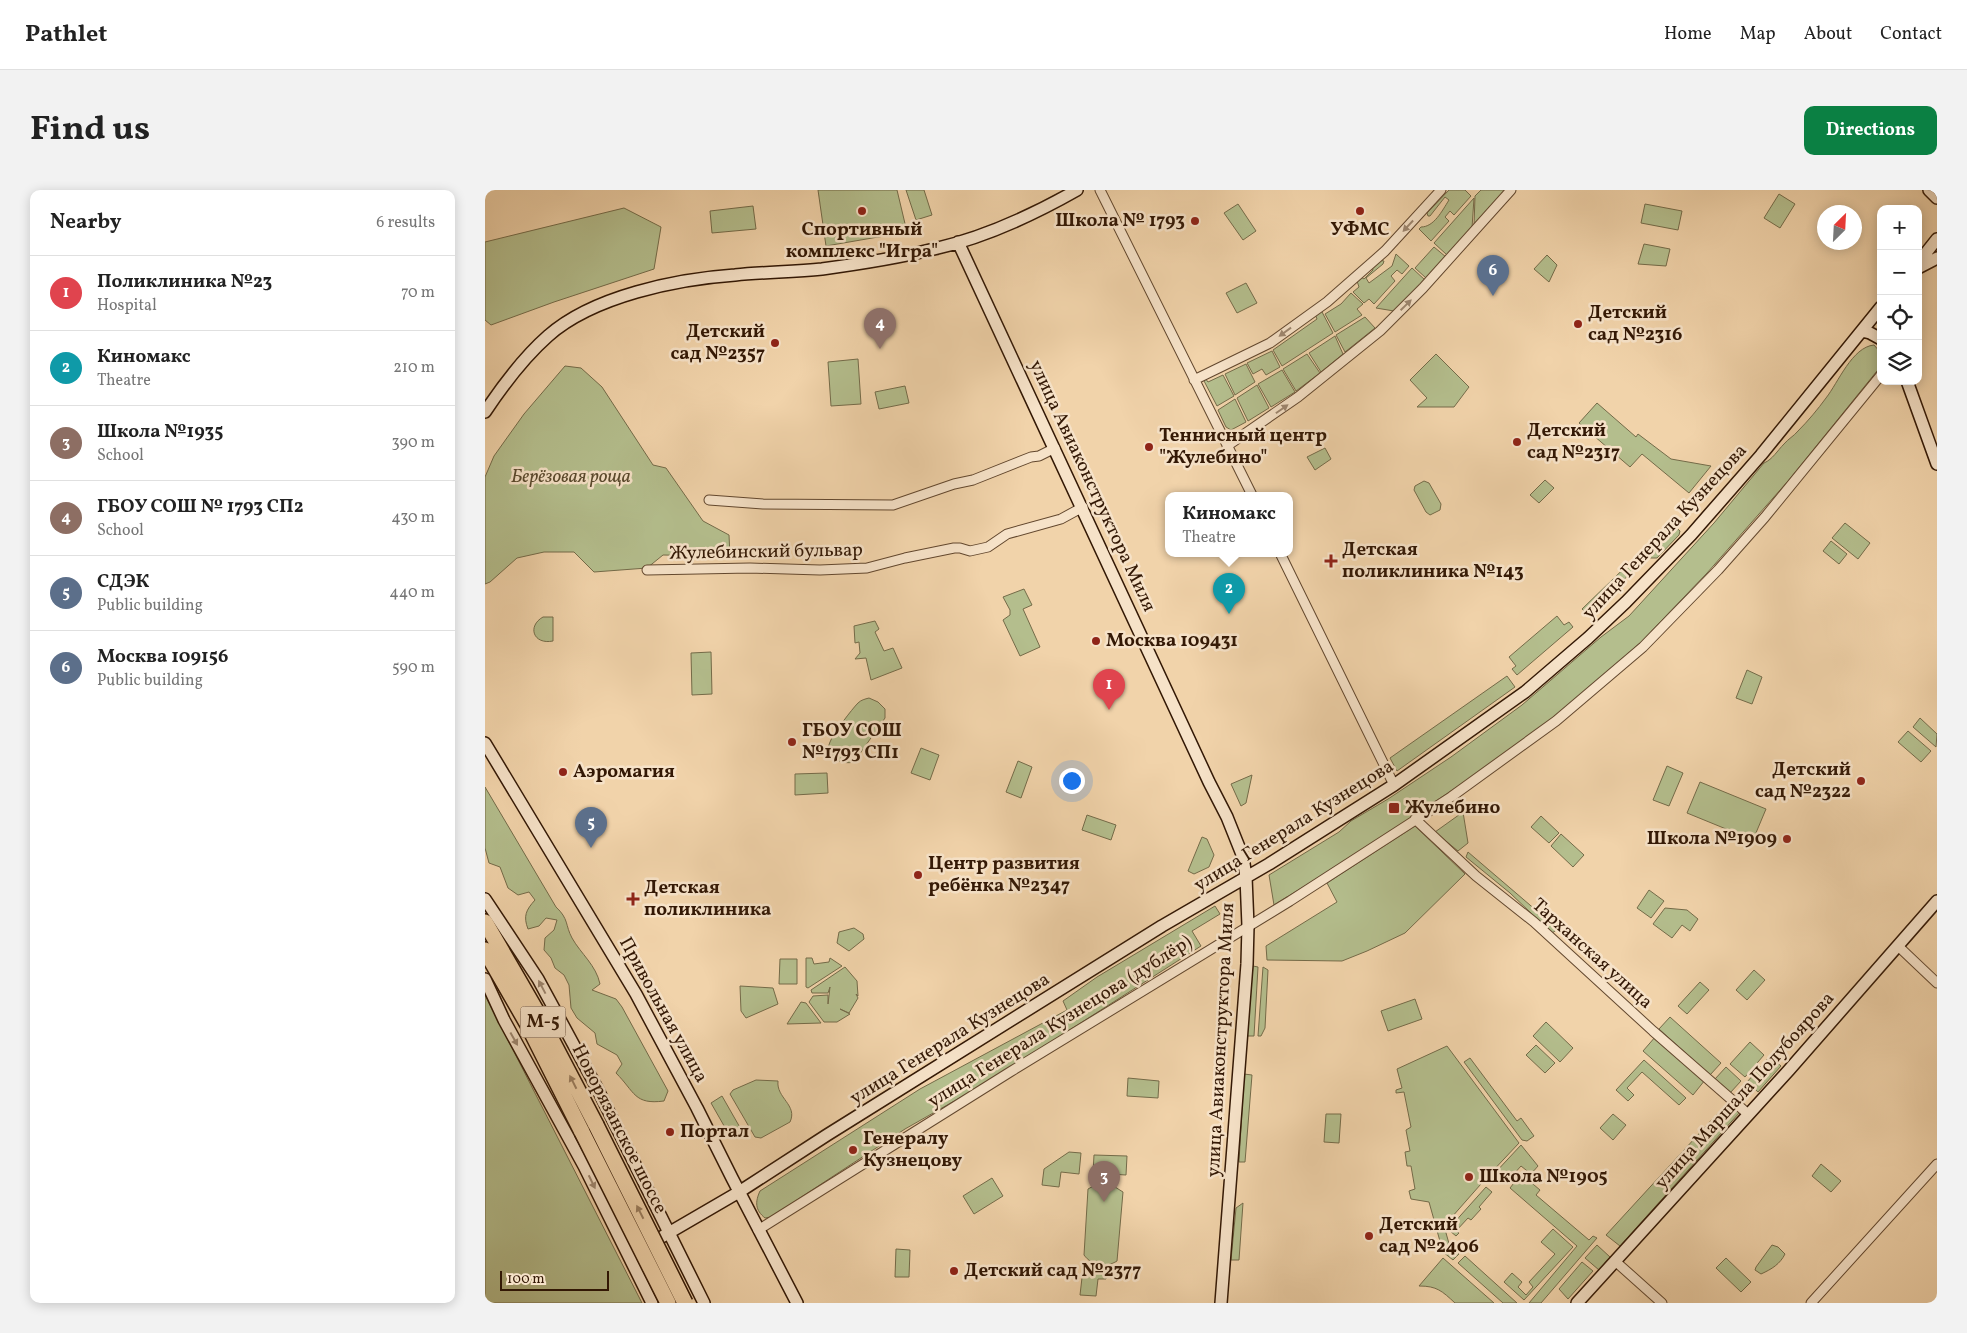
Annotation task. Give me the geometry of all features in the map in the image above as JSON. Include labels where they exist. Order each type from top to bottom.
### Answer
[{"type":"highway","name":"Новорязанское шоссе","points":[[485,922],[538,1014],[668,1303]]},
{"type":"highway","name":"Новорязанское шоссе","points":[[485,950],[589,1128],[685,1303]]},
{"type":"main road","points":[[485,412],[510,376],[549,335],[586,312],[608,302],[681,281],[821,269],[935,249],[989,232],[1053,204],[1077,190]]},
{"type":"main road","points":[[1929,190],[1937,198]]},
{"type":"main road","points":[[1922,258],[1937,239]]},
{"type":"main road","name":"улица Авиаконструктора Миля","points":[[958,242],[1227,817],[1243,857],[1246,877],[1248,926],[1247,964],[1221,1303]]},
{"type":"main road","points":[[1922,266],[1937,258]]},
{"type":"main road","name":"улица Генерала Кузнецова","points":[[629,1256],[739,1192],[1162,926],[1246,877],[1394,785],[1525,692],[1626,602],[1691,534],[1742,478],[1877,312]]},
{"type":"main road","points":[[1871,319],[1877,327]]},
{"type":"main road","points":[[1862,331],[1877,337]]},
{"type":"main road","points":[[1908,385],[1937,464]]},
{"type":"main road","name":"Привольная улица","points":[[485,743],[636,994],[797,1303]]},
{"type":"main road","points":[[485,898],[542,987],[597,1088],[704,1303]]},
{"type":"main road","name":"улица Маршала Полубоярова","points":[[1577,1303],[1937,901]]},
{"type":"main road","points":[[485,979],[504,1020],[584,1166],[652,1302]]},
{"type":"main road","points":[[652,1302],[651,1281],[660,1270],[667,1267],[676,1268],[692,1279]]},
{"type":"street","points":[[1100,190],[1250,492]]},
{"type":"street","points":[[1194,380],[1270,343],[1327,302],[1385,251],[1441,190]]},
{"type":"street","points":[[1227,446],[1299,397],[1380,331],[1423,288],[1511,190]]},
{"type":"street","name":"улица Генерала Кузнецова (дублёр)","points":[[758,1230],[991,1083],[1290,901],[1463,788],[1556,721],[1656,635],[1728,559],[1765,517],[1877,380]]},
{"type":"street","points":[[709,500],[763,504],[893,505],[954,484],[973,480],[1031,457],[1039,456],[1055,448]]},
{"type":"street","name":"Жулебинский бульвар","points":[[647,570],[750,568],[820,570],[867,568],[954,548],[970,551],[988,547],[1007,534],[1061,519],[1083,507]]},
{"type":"street","points":[[1282,557],[1394,785]]},
{"type":"street","name":"Тарханская улица","points":[[1415,819],[1476,876],[1534,922],[1653,1031],[1748,1114]]},
{"type":"street","points":[[1898,946],[1937,983]]},
{"type":"street","points":[[1811,1303],[1937,1164]]},
{"type":"street","points":[[1615,1261],[1662,1303]]},
{"type":"green space","name":"Спортивный комплекс \"Игра\"","points":[[818,190],[897,190],[907,232],[826,246]]},
{"type":"green space","points":[[906,190],[924,190],[932,215],[916,220]]},
{"type":"green space","points":[[1449,190],[1465,190],[1471,196],[1454,215],[1450,211],[1445,217],[1449,221],[1431,241],[1419,229],[1437,218],[1449,200],[1445,197],[1430,216],[1427,213]]},
{"type":"green space","points":[[1481,190],[1505,190],[1474,226],[1475,196]]},
{"type":"green space","points":[[1779,194],[1795,204],[1780,228],[1764,218]]},
{"type":"green space","points":[[1474,198],[1472,228],[1447,255],[1434,243]]},
{"type":"green space","points":[[1238,204],[1256,231],[1243,240],[1224,213]]},
{"type":"green space","points":[[1645,204],[1682,211],[1678,230],[1641,223]]},
{"type":"green space","points":[[753,206],[756,229],[712,233],[710,211]]},
{"type":"green space","points":[[624,208],[661,227],[654,269],[491,325],[485,320],[485,242]]},
{"type":"green space","points":[[1644,244],[1670,249],[1666,266],[1638,264]]},
{"type":"green space","points":[[1434,247],[1446,257],[1426,278],[1415,268]]},
{"type":"green space","points":[[1396,254],[1409,266],[1402,274],[1397,270],[1391,276],[1395,281],[1374,304],[1369,299],[1364,303],[1353,292],[1359,287],[1357,281],[1361,277],[1364,279],[1373,270],[1372,266],[1378,260],[1384,261],[1366,278],[1369,283],[1392,266]]},
{"type":"green space","points":[[1547,255],[1557,265],[1549,282],[1534,269]]},
{"type":"green space","points":[[1412,268],[1425,280],[1394,311],[1376,308]]},
{"type":"green space","points":[[1246,283],[1257,303],[1237,313],[1226,293]]},
{"type":"green space","points":[[1351,293],[1363,304],[1357,309],[1362,315],[1335,332],[1325,314],[1341,304]]},
{"type":"green space","points":[[1321,310],[1333,333],[1282,366],[1273,350],[1317,319],[1315,314]]},
{"type":"green space","points":[[1365,317],[1375,328],[1345,352],[1336,335]]},
{"type":"green space","points":[[1335,336],[1343,354],[1321,372],[1309,353]]},
{"type":"green space","points":[[1874,345],[1877,348],[1877,371],[1788,481],[1707,573],[1640,643],[1567,707],[1484,769],[1350,858],[1274,905],[1269,875],[1339,832],[1351,821],[1451,757],[1522,705],[1601,637],[1629,616],[1714,523],[1764,463],[1809,419],[1826,398],[1852,359],[1866,347]]},
{"type":"green space","points":[[1272,351],[1280,367],[1266,375],[1262,369],[1253,374],[1247,363]]},
{"type":"green space","points":[[1307,354],[1320,373],[1296,391],[1283,369]]},
{"type":"green space","points":[[1436,354],[1469,387],[1454,407],[1417,407],[1427,398],[1410,380]]},
{"type":"green space","points":[[858,359],[861,404],[831,406],[828,362]]},
{"type":"green space","points":[[1246,364],[1255,382],[1235,395],[1225,374]]},
{"type":"green space","name":"Берёзовая роща","points":[[565,366],[581,368],[602,387],[653,465],[666,468],[703,521],[729,535],[730,556],[663,555],[647,568],[594,572],[574,552],[544,552],[517,558],[490,582],[485,584],[485,477],[494,456],[524,414]]},
{"type":"green space","points":[[1282,370],[1295,392],[1271,407],[1258,384]]},
{"type":"green space","points":[[1223,375],[1234,396],[1217,406],[1203,379],[1205,378],[1208,382]]},
{"type":"green space","points":[[1257,385],[1269,408],[1248,421],[1237,398]]},
{"type":"green space","points":[[905,386],[909,403],[879,409],[875,392]]},
{"type":"green space","points":[[1235,399],[1246,422],[1231,430],[1226,427],[1218,410]]},
{"type":"green space","points":[[1597,403],[1636,437],[1638,434],[1671,459],[1711,466],[1689,493],[1642,454],[1630,467],[1579,423]]},
{"type":"green space","points":[[1325,448],[1331,459],[1315,470],[1307,457]]},
{"type":"green space","points":[[1545,480],[1554,488],[1539,503],[1530,495]]},
{"type":"green space","points":[[1424,481],[1429,483],[1441,504],[1440,510],[1430,515],[1426,512],[1414,490],[1415,486]]},
{"type":"green space","points":[[1671,523],[1680,531],[1679,535],[1657,558],[1647,558],[1587,614],[1582,609]]},
{"type":"green space","points":[[1845,523],[1870,543],[1858,559],[1832,538]]},
{"type":"green space","points":[[1831,541],[1847,554],[1839,564],[1823,551]]},
{"type":"green space","points":[[1024,589],[1032,605],[1023,609],[1040,647],[1020,656],[1003,620],[1010,615],[1010,610],[1003,597]]},
{"type":"green space","points":[[1557,616],[1564,625],[1569,622],[1573,627],[1517,675],[1512,669],[1516,666],[1509,657]]},
{"type":"green space","points":[[543,617],[553,617],[553,641],[541,640],[534,634],[535,625]]},
{"type":"green space","points":[[875,621],[879,629],[875,632],[884,651],[893,648],[902,668],[871,680],[866,658],[855,659],[860,653],[859,642],[855,643],[854,626]]},
{"type":"green space","points":[[711,652],[712,694],[692,695],[691,653]]},
{"type":"green space","points":[[1747,670],[1762,677],[1752,704],[1736,698]]},
{"type":"green space","points":[[1507,676],[1515,687],[1397,771],[1390,758]]},
{"type":"green space","points":[[869,698],[878,702],[885,709],[885,718],[854,762],[849,763],[835,759],[829,752],[832,738],[858,703]]},
{"type":"green space","points":[[1920,718],[1937,734],[1936,747],[1913,727]]},
{"type":"green space","points":[[1908,731],[1931,751],[1921,762],[1898,742]]},
{"type":"green space","points":[[921,748],[939,755],[930,780],[911,773]]},
{"type":"green space","points":[[1018,761],[1032,767],[1021,798],[1006,792]]},
{"type":"green space","points":[[1667,766],[1683,773],[1669,806],[1653,800]]},
{"type":"green space","points":[[827,773],[828,793],[795,795],[795,774]]},
{"type":"green space","points":[[1252,775],[1246,803],[1241,806],[1231,784]]},
{"type":"green space","points":[[1700,782],[1766,809],[1753,840],[1687,813]]},
{"type":"green space","points":[[485,787],[556,907],[563,915],[572,938],[592,965],[600,984],[592,990],[616,999],[622,1007],[668,1091],[664,1101],[647,1101],[636,1096],[616,1073],[622,1064],[617,1055],[597,1044],[595,1033],[577,1018],[571,1008],[569,985],[564,975],[555,968],[551,958],[544,950],[545,938],[554,930],[557,920],[546,918],[539,926],[528,929],[526,913],[535,900],[529,892],[518,895],[508,888],[500,867],[489,863],[485,848]]},
{"type":"green space","points":[[1463,812],[1468,843],[1458,851],[1435,832]]},
{"type":"green space","points":[[1087,815],[1116,825],[1111,840],[1082,830]]},
{"type":"green space","points":[[1541,816],[1559,833],[1549,843],[1531,827]]},
{"type":"green space","points":[[1415,826],[1465,874],[1405,933],[1342,961],[1267,960],[1266,946],[1337,902],[1327,883]]},
{"type":"green space","points":[[1561,834],[1584,855],[1573,867],[1551,846]]},
{"type":"green space","points":[[1202,837],[1207,839],[1214,855],[1209,867],[1194,874],[1188,871]]},
{"type":"green space","points":[[1468,852],[1558,929],[1552,933],[1510,893],[1466,857]]},
{"type":"green space","points":[[1649,890],[1664,901],[1651,918],[1637,908]]},
{"type":"green space","points":[[1215,906],[1220,914],[1192,931],[1201,946],[993,1079],[905,1129],[771,1217],[765,1218],[759,1212],[757,1199],[760,1191],[920,1089],[1067,1010],[1063,1001],[1097,977]]},
{"type":"green space","points":[[1665,908],[1687,910],[1698,919],[1690,931],[1682,925],[1672,938],[1653,924]]},
{"type":"green space","points":[[854,928],[863,934],[864,939],[849,951],[837,943],[839,932]]},
{"type":"green space","points":[[806,958],[812,958],[814,964],[829,962],[830,958],[842,966],[808,988],[806,987]]},
{"type":"green space","points":[[780,959],[797,959],[797,984],[779,984]]},
{"type":"green space","points":[[1253,966],[1258,967],[1254,1036],[1247,1036]]},
{"type":"green space","points":[[845,967],[857,981],[858,996],[856,994],[858,998],[849,1013],[840,1009],[850,1014],[837,1022],[824,1022],[809,1002],[813,996],[828,995],[828,1004],[830,987],[828,993],[812,993],[811,990]]},
{"type":"green space","points":[[1263,967],[1268,970],[1265,1028],[1261,1036],[1258,1036]]},
{"type":"green space","points":[[1754,970],[1765,980],[1747,1000],[1736,990]]},
{"type":"green space","points":[[1700,982],[1709,990],[1687,1014],[1678,1006]]},
{"type":"green space","points":[[740,986],[773,988],[778,1004],[746,1018],[741,1011]]},
{"type":"green space","points":[[485,995],[642,1303],[485,1303]]},
{"type":"green space","points":[[1415,999],[1422,1019],[1388,1031],[1381,1011]]},
{"type":"green space","points":[[801,1002],[806,1003],[821,1023],[787,1024]]},
{"type":"green space","points":[[1670,1017],[1721,1063],[1710,1075],[1659,1029]]},
{"type":"green space","points":[[1546,1022],[1573,1048],[1560,1062],[1533,1036]]},
{"type":"green space","points":[[1656,1036],[1705,1080],[1693,1095],[1643,1051]]},
{"type":"green space","points":[[1750,1042],[1764,1055],[1745,1077],[1730,1064]]},
{"type":"green space","points":[[1536,1045],[1555,1063],[1545,1073],[1526,1055]]},
{"type":"green space","points":[[1447,1046],[1519,1143],[1444,1226],[1450,1247],[1459,1254],[1453,1260],[1443,1252],[1429,1202],[1411,1199],[1409,1191],[1415,1189],[1411,1166],[1407,1166],[1405,1152],[1410,1151],[1406,1130],[1411,1127],[1404,1092],[1396,1093],[1396,1090],[1402,1088],[1397,1069]]},
{"type":"green space","points":[[1770,1056],[1781,1066],[1758,1092],[1747,1082]]},
{"type":"green space","points":[[1470,1058],[1517,1121],[1521,1118],[1534,1136],[1527,1141],[1522,1140],[1464,1062]]},
{"type":"green space","points":[[1644,1060],[1686,1098],[1679,1105],[1642,1072],[1627,1088],[1634,1095],[1628,1101],[1616,1090]]},
{"type":"green space","points":[[1726,1067],[1741,1081],[1730,1093],[1715,1079]]},
{"type":"green space","points":[[1244,1074],[1252,1075],[1245,1162],[1239,1162]]},
{"type":"green space","points":[[1128,1078],[1159,1081],[1158,1098],[1127,1096]]},
{"type":"green space","points":[[756,1080],[778,1081],[780,1092],[789,1106],[792,1116],[790,1122],[761,1138],[755,1137],[730,1094],[733,1090]]},
{"type":"green space","points":[[722,1096],[742,1131],[731,1138],[711,1103]]},
{"type":"green space","points":[[1729,1101],[1740,1112],[1620,1246],[1606,1235]]},
{"type":"green space","points":[[1326,1114],[1341,1114],[1339,1143],[1324,1142]]},
{"type":"green space","points":[[1613,1114],[1626,1125],[1613,1140],[1600,1128]]},
{"type":"green space","points":[[1521,1145],[1538,1166],[1531,1174],[1521,1166],[1505,1184],[1494,1174]]},
{"type":"green space","points":[[1069,1152],[1081,1153],[1079,1174],[1061,1172],[1059,1187],[1042,1185],[1044,1169]]},
{"type":"green space","points":[[1094,1155],[1127,1156],[1126,1175],[1093,1173]]},
{"type":"green space","points":[[1821,1164],[1841,1181],[1831,1192],[1812,1176]]},
{"type":"green space","points":[[1521,1174],[1540,1190],[1536,1195],[1589,1240],[1593,1236],[1597,1238],[1541,1303],[1529,1303],[1577,1246],[1510,1188]]},
{"type":"green space","points":[[992,1178],[1003,1196],[974,1214],[963,1196]]},
{"type":"green space","points":[[1107,1182],[1123,1192],[1117,1261],[1108,1265],[1099,1265],[1091,1262],[1084,1255],[1088,1189],[1099,1183]]},
{"type":"green space","points":[[1486,1187],[1492,1192],[1471,1220],[1468,1218],[1456,1231],[1459,1233],[1456,1236],[1450,1231],[1452,1225]]},
{"type":"green space","points":[[1243,1203],[1239,1260],[1231,1260],[1236,1208]]},
{"type":"green space","points":[[1553,1229],[1573,1247],[1524,1300],[1504,1282],[1512,1273],[1522,1282],[1518,1287],[1526,1295],[1533,1287],[1529,1282],[1555,1254],[1541,1242]]},
{"type":"green space","points":[[1597,1245],[1610,1257],[1599,1270],[1585,1258]]},
{"type":"green space","points":[[1772,1245],[1778,1247],[1785,1254],[1775,1266],[1761,1274],[1755,1270],[1756,1267]]},
{"type":"green space","points":[[896,1249],[910,1250],[909,1277],[895,1277]]},
{"type":"green space","points":[[1465,1256],[1517,1303],[1503,1303],[1458,1263]]},
{"type":"green space","points":[[1443,1258],[1494,1303],[1455,1303],[1439,1290],[1419,1286]]},
{"type":"green space","points":[[1726,1258],[1751,1282],[1741,1292],[1716,1268]]},
{"type":"green space","points":[[1582,1262],[1593,1271],[1568,1299],[1559,1289]]},
{"type":"green space","points":[[1083,1269],[1107,1271],[1106,1279],[1098,1279],[1096,1296],[1080,1295]]},
{"type":"place","name":"Спортивный комплекс \"Игра\"","points":[[862,211]]},
{"type":"place","name":"УФМС","points":[[1360,211]]},
{"type":"place","name":"Школа № 1793","points":[[1195,221]]},
{"type":"place","name":"Москва 109156","points":[[1493,296]]},
{"type":"place","name":"Детский сад №2316","points":[[1578,324]]},
{"type":"place","name":"Детский сад №2357","points":[[775,343]]},
{"type":"place","name":"ГБОУ СОШ № 1793 СП2","points":[[880,349]]},
{"type":"place","name":"Детский сад №2317","points":[[1517,442]]},
{"type":"place","name":"Теннисный центр \"Жулебино\"","points":[[1149,447]]},
{"type":"place","name":"Детская поликлиника №143","points":[[1331,561]]},
{"type":"place","name":"Киномакс","points":[[1229,614]]},
{"type":"place","name":"Москва 109431","points":[[1096,641]]},
{"type":"place","name":"Поликлиника №23","points":[[1109,710]]},
{"type":"place","name":"ГБОУ СОШ №1793 СП1","points":[[792,742]]},
{"type":"place","name":"Аэромагия","points":[[563,772]]},
{"type":"place","name":"Детский сад №2322","points":[[1861,781]]},
{"type":"place","name":"Жулебино","points":[[1394,808]]},
{"type":"place","name":"Школа №1909","points":[[1787,839]]},
{"type":"place","name":"СДЭК","points":[[591,848]]},
{"type":"place","name":"Центр развития ребёнка №2347","points":[[918,875]]},
{"type":"place","name":"Детская поликлиника","points":[[633,899]]},
{"type":"place","name":"Портал","points":[[670,1132]]},
{"type":"place","name":"Генералу Кузнецову","points":[[853,1150]]},
{"type":"place","name":"Школа №1905","points":[[1469,1177]]},
{"type":"place","name":"Школа №1935","points":[[1104,1202]]},
{"type":"place","name":"Детский сад №2406","points":[[1369,1236]]},
{"type":"place","name":"Детский сад №2377","points":[[954,1271]]}]
